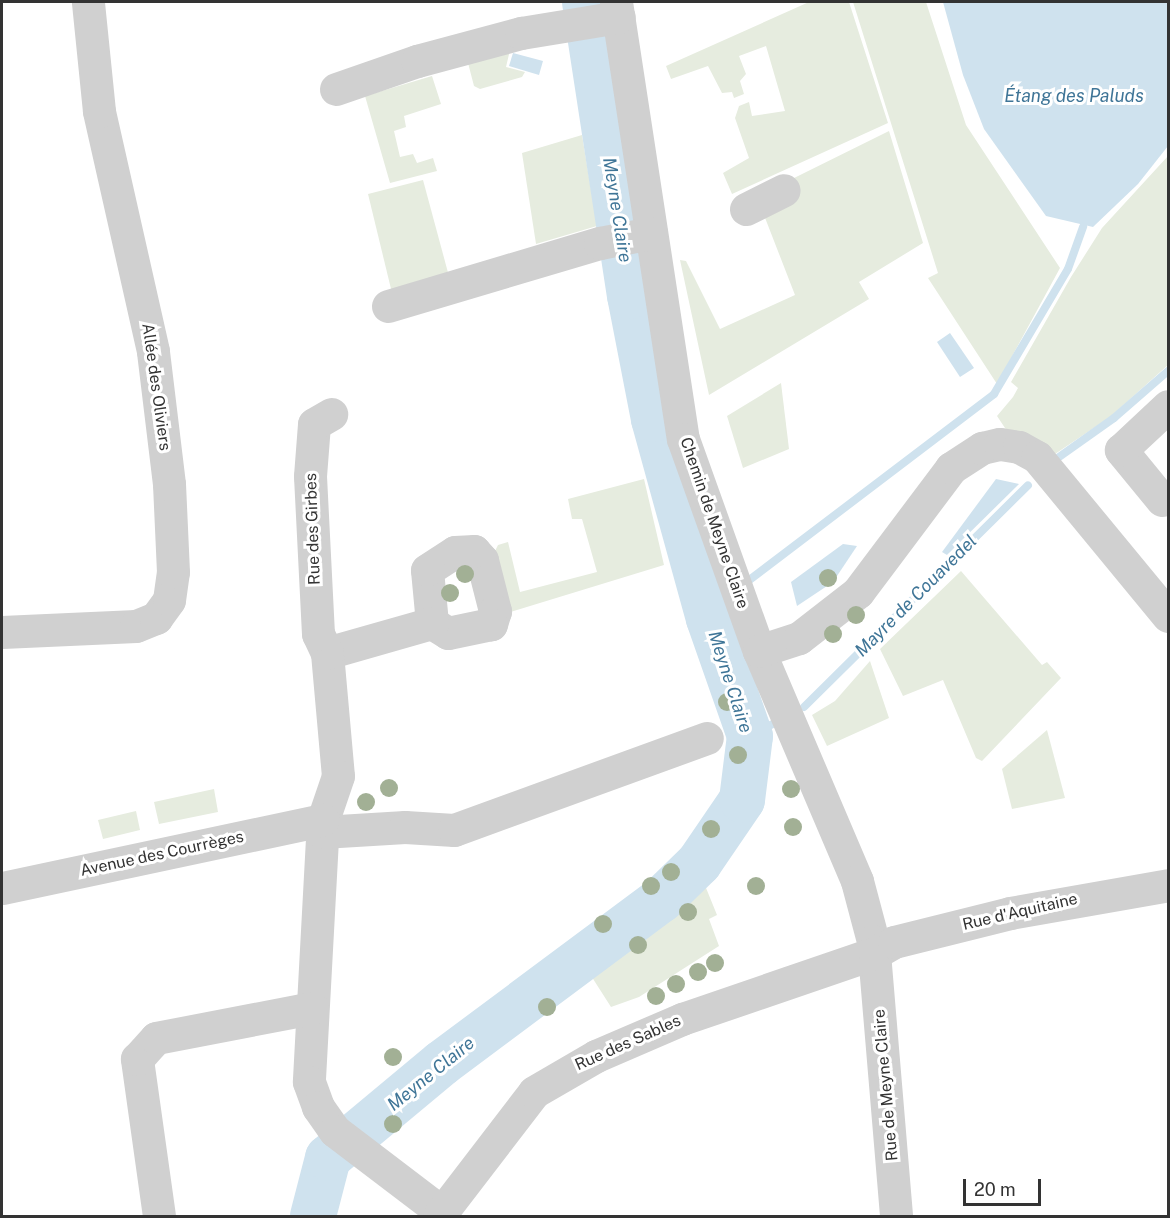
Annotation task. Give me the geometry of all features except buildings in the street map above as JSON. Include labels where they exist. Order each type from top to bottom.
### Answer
[{"type":"street","name":"Allée des Oliviers","points":[[2,632],[136,626],[156,618],[169,600],[173,572],[170,484],[153,351],[99,111],[88,2]]},
{"type":"street","points":[[336,89],[417,61],[521,33],[601,16]]},
{"type":"street","name":"Chemin de Meyne Claire","points":[[601,16],[683,439],[759,651],[857,881],[875,953]]},
{"type":"street","points":[[746,209],[784,190]]},
{"type":"street","points":[[388,306],[600,243],[643,235]]},
{"type":"street","points":[[1162,500],[1121,450],[1168,406]]},
{"type":"street","name":"Rue des Girbes","points":[[331,414],[314,424],[310,476],[318,634],[327,653],[338,776],[323,826],[309,1082],[318,1107],[335,1131],[439,1214]]},
{"type":"street","points":[[759,651],[799,638],[858,592],[951,468],[982,448],[1000,444],[1019,447],[1037,457],[1168,616]]},
{"type":"street","points":[[327,653],[432,623]]},
{"type":"street","name":"Avenue des Courrèges","points":[[2,888],[323,826],[454,830],[707,738]]},
{"type":"street","name":"Rue d'Aquitaine","points":[[875,953],[894,942],[1010,913],[1168,885]]},
{"type":"street","name":"Rue des Sables","points":[[439,1214],[534,1092],[569,1070],[682,1019],[875,953]]},
{"type":"street","name":"Rue de Meyne Claire","points":[[875,953],[896,1216]]},
{"type":"street","points":[[159,1216],[137,1059],[156,1038],[312,1008]]},
{"type":"shaded area","points":[[809,2],[849,2],[888,123],[732,194],[723,173],[749,158],[735,118],[739,106],[749,102],[752,116],[785,111],[766,46],[739,56],[746,74],[740,81],[744,94],[734,98],[732,92],[722,93],[708,66],[671,79],[666,66]]},
{"type":"shaded area","points":[[853,2],[926,2],[966,125],[1060,268],[997,384],[928,278],[938,273]]},
{"type":"shaded area","points":[[510,50],[506,67],[525,72],[522,77],[480,89],[474,86],[468,63]]},
{"type":"shaded area","points":[[432,76],[441,104],[404,116],[406,127],[394,131],[400,157],[413,154],[417,163],[433,158],[437,171],[390,183],[365,96]]},
{"type":"shaded area","points":[[889,131],[923,243],[859,282],[869,299],[709,395],[680,260],[686,261],[720,329],[795,295],[762,210],[788,181]]},
{"type":"shaded area","points":[[582,135],[597,226],[536,244],[522,153]]},
{"type":"shaded area","points":[[1168,156],[1168,365],[1110,417],[1055,454],[1009,434],[997,416],[1018,388],[1011,382],[1071,277],[1102,228]]},
{"type":"shaded area","points":[[423,180],[450,280],[392,293],[368,194]]},
{"type":"shaded area","points":[[781,383],[789,449],[743,468],[727,416]]},
{"type":"shaded area","points":[[644,479],[664,565],[507,613],[492,557],[498,545],[508,542],[520,592],[597,572],[582,519],[572,519],[568,499]]},
{"type":"shaded area","points":[[961,571],[1042,665],[1047,662],[1061,678],[982,761],[976,758],[943,680],[903,696],[880,649]]},
{"type":"shaded area","points":[[870,661],[889,718],[827,746],[812,715],[835,701]]},
{"type":"shaded area","points":[[1047,730],[1065,798],[1012,809],[1002,769]]},
{"type":"shaded area","points":[[214,789],[218,812],[159,824],[154,802]]},
{"type":"shaded area","points":[[136,811],[140,830],[103,839],[98,820]]},
{"type":"shaded area","points":[[702,878],[717,915],[709,919],[719,946],[639,997],[611,1007],[588,971]]},
{"type":"water","name":"Étang des Paluds","points":[[943,2],[1168,2],[1168,146],[1138,184],[1093,227],[1046,216],[984,129],[963,75]]},
{"type":"water","points":[[513,53],[543,61],[539,75],[509,66]]},
{"type":"water","points":[[950,333],[974,368],[960,377],[937,342]]},
{"type":"water","points":[[996,479],[1019,484],[947,555],[942,552]]},
{"type":"water","points":[[843,544],[857,546],[833,582],[797,606],[791,582]]},
{"type":"waterway","name":"Meyne Claire","points":[[313,1216],[328,1158],[442,1063],[661,900],[699,863],[742,800],[750,736],[709,619],[654,419],[630,296],[585,2]]},
{"type":"waterway","points":[[748,581],[994,394],[1068,269],[1083,227]]},
{"type":"waterway","name":"Mayre de Couavedel","points":[[1059,457],[1114,418],[1168,371]]},
{"type":"waterway","name":"Mayre de Couavedel","points":[[804,707],[1028,485]]},
{"type":"waterway","points":[[709,619],[724,607]]},
{"type":"waterway","name":"Mayre de Couavedel","points":[[750,736],[778,721]]}]
